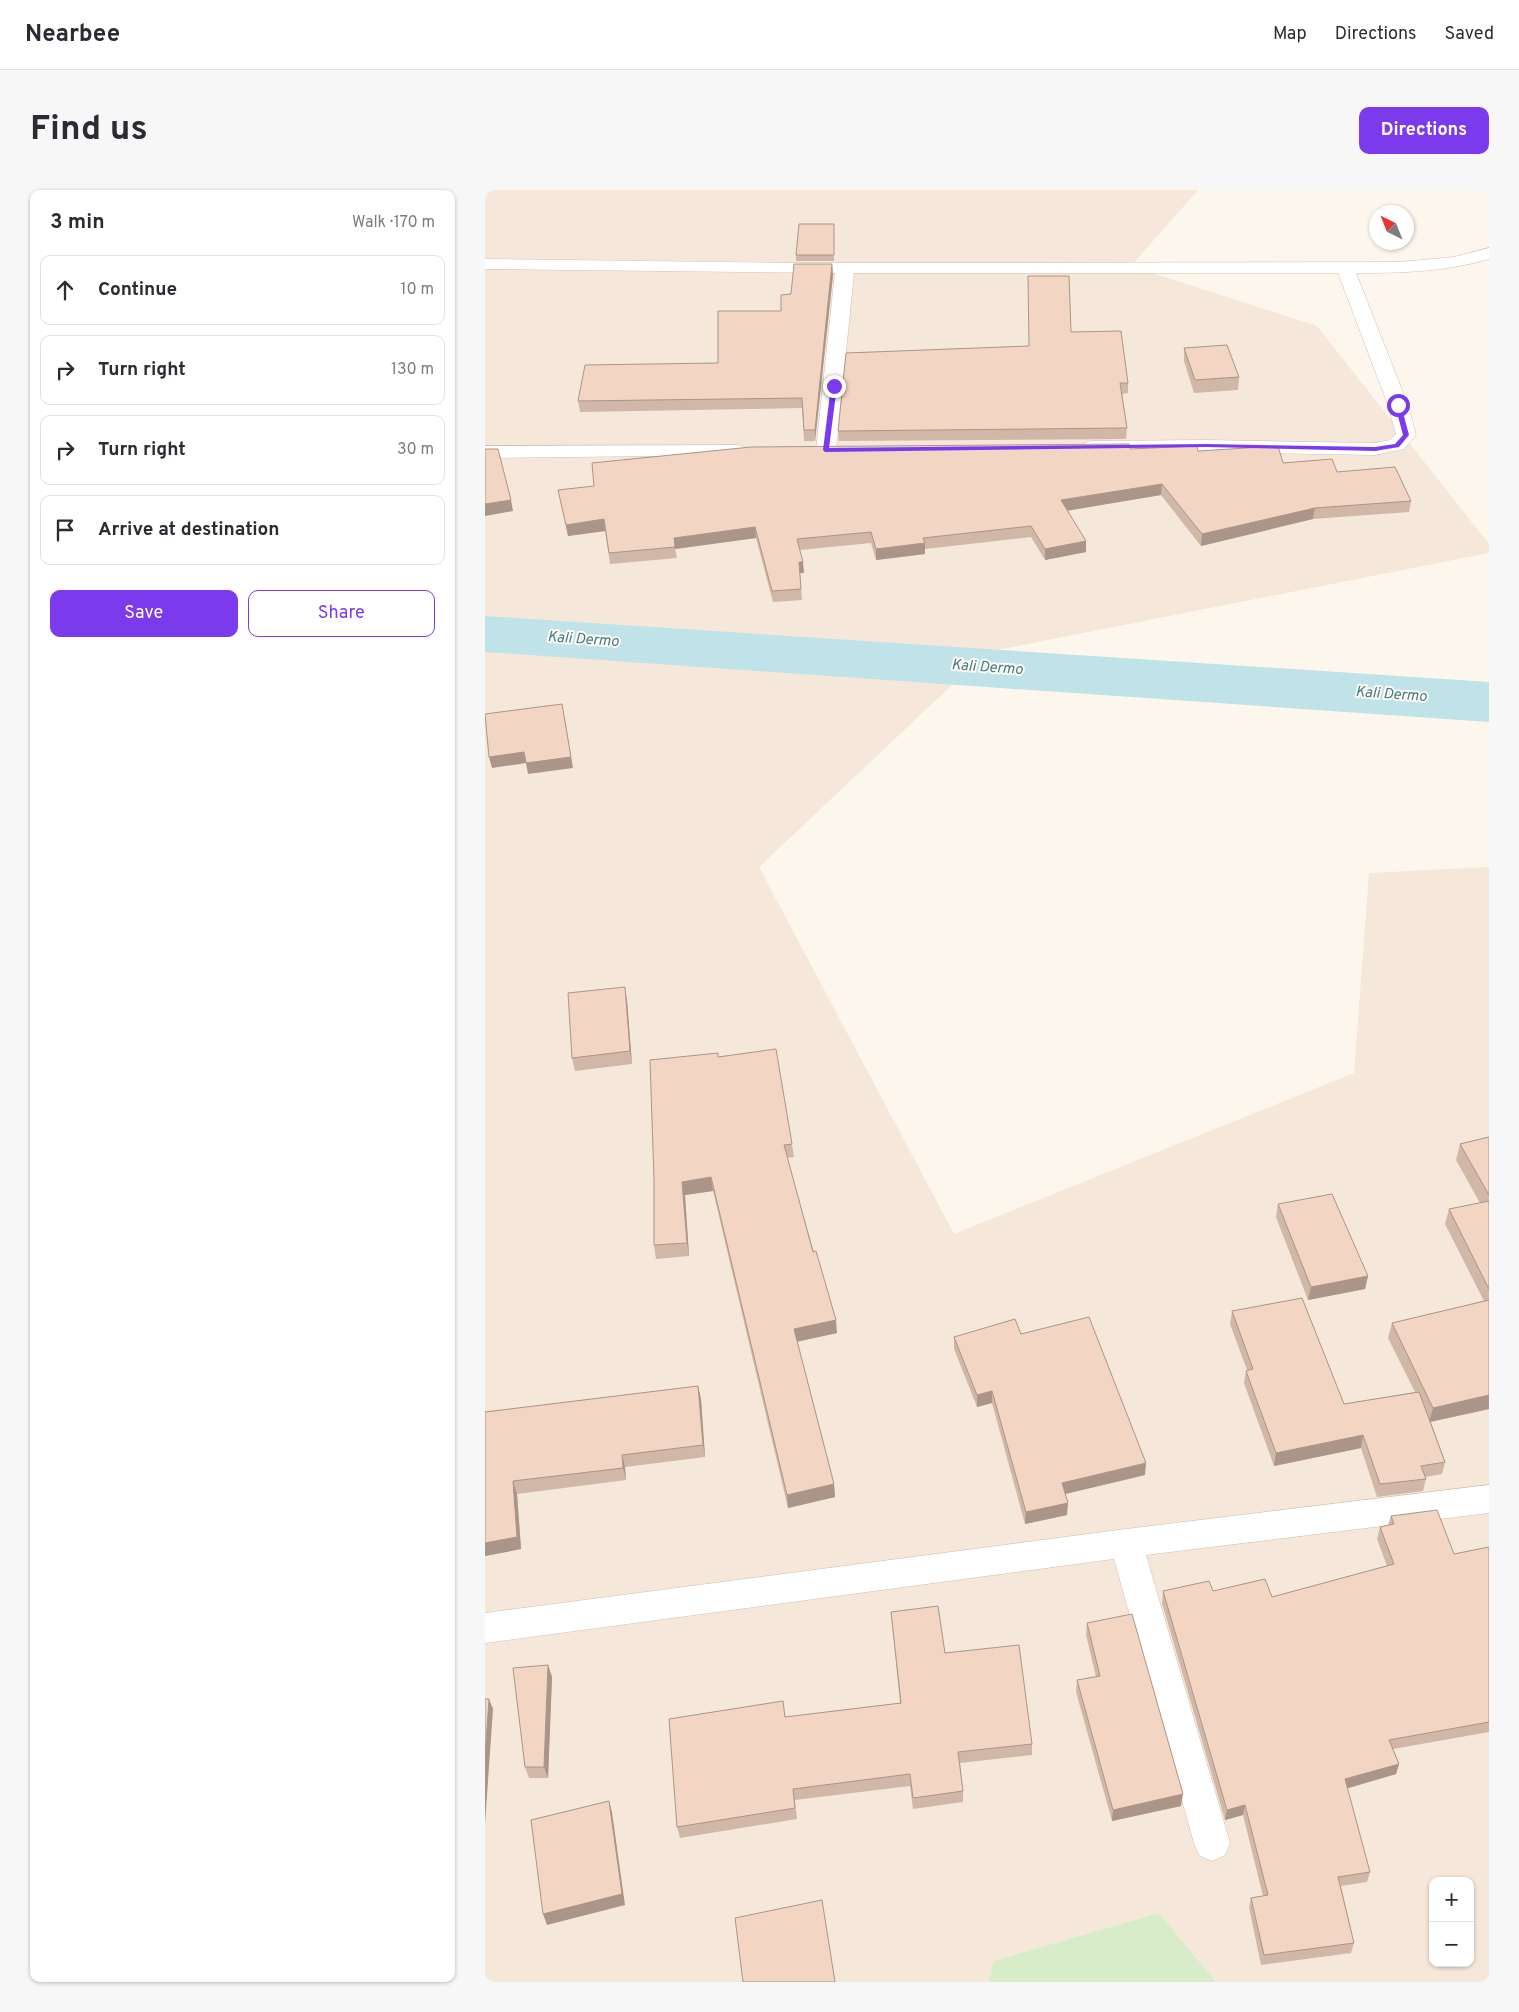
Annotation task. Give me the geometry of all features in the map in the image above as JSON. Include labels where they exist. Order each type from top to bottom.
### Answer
[{"type":"street","points":[[485,264],[845,268],[1345,268],[1437,265],[1456,263],[1489,253]]},
{"type":"street","points":[[826,450],[845,268]]},
{"type":"street","points":[[1069,447],[1206,446],[1375,449],[1397,445],[1406,435],[1398,405],[1345,268]]},
{"type":"street","points":[[485,452],[758,451]]},
{"type":"street","points":[[485,1628],[1126,1543],[1489,1499]]},
{"type":"street","points":[[1126,1543],[1212,1843]]},
{"type":"shaded area","points":[[485,190],[1198,190],[1131,266],[1317,326],[1489,544],[1489,553],[987,652],[759,867],[954,1234],[1354,1073],[1369,873],[1489,867],[1489,1982],[1216,1982],[1159,1913],[993,1961],[989,1982],[485,1982]]},
{"type":"green space","points":[[1159,1913],[1216,1982],[989,1982],[993,1961]]},
{"type":"building","points":[[799,224],[834,224],[834,255],[796,255]]},
{"type":"building","points":[[794,264],[832,264],[815,430],[804,430],[802,398],[578,401],[585,365],[718,363],[718,311],[781,311],[781,295],[791,294]]},
{"type":"building","points":[[1028,276],[1069,276],[1071,332],[1121,331],[1128,383],[1120,383],[1127,428],[838,431],[846,353],[1029,346]]},
{"type":"building","points":[[1227,345],[1239,377],[1195,380],[1184,348]]},
{"type":"building","points":[[1129,444],[1130,449],[1197,446],[1198,451],[1278,446],[1283,463],[1332,459],[1337,472],[1395,467],[1411,501],[1315,508],[1202,534],[1162,484],[1061,500],[1086,541],[1045,549],[1031,526],[923,538],[925,543],[876,549],[871,532],[797,539],[803,562],[799,562],[801,589],[772,591],[755,527],[674,538],[675,547],[609,553],[604,519],[566,525],[558,490],[594,486],[592,463],[751,447]]},
{"type":"building","points":[[485,449],[498,449],[511,500],[485,504]]},
{"type":"building","points":[[562,704],[571,757],[526,763],[524,752],[489,757],[485,714]]},
{"type":"building","points":[[625,987],[630,1051],[572,1058],[568,993]]},
{"type":"building","points":[[776,1049],[792,1144],[784,1145],[813,1252],[816,1251],[836,1320],[794,1329],[834,1484],[787,1495],[711,1177],[682,1182],[687,1243],[654,1245],[650,1060],[718,1053],[718,1057]]},
{"type":"building","points":[[1489,1137],[1489,1195],[1460,1144]]},
{"type":"building","points":[[1332,1194],[1368,1276],[1311,1287],[1278,1204]]},
{"type":"building","points":[[1489,1201],[1489,1289],[1449,1209]]},
{"type":"building","points":[[1302,1298],[1344,1404],[1419,1392],[1445,1462],[1421,1466],[1426,1479],[1380,1484],[1363,1435],[1276,1453],[1246,1371],[1253,1369],[1232,1311]]},
{"type":"building","points":[[1489,1300],[1489,1395],[1433,1408],[1392,1323]]},
{"type":"building","points":[[1089,1317],[1146,1463],[1062,1483],[1068,1503],[1026,1512],[992,1391],[977,1395],[954,1337],[1015,1319],[1021,1334]]},
{"type":"building","points":[[698,1386],[703,1445],[622,1455],[623,1468],[513,1481],[517,1537],[485,1543],[485,1412]]},
{"type":"building","points":[[1437,1510],[1454,1554],[1489,1547],[1489,1722],[1389,1740],[1399,1764],[1345,1779],[1370,1872],[1338,1877],[1354,1943],[1264,1955],[1251,1898],[1268,1895],[1245,1805],[1227,1810],[1163,1591],[1209,1581],[1213,1591],[1265,1579],[1272,1597],[1394,1564],[1380,1527],[1394,1524],[1391,1516]]},
{"type":"building","points":[[938,1606],[945,1653],[1019,1645],[1032,1744],[958,1752],[963,1791],[913,1798],[910,1774],[793,1789],[795,1808],[677,1827],[669,1719],[783,1701],[785,1717],[901,1703],[891,1612]]},
{"type":"building","points":[[1132,1614],[1183,1794],[1113,1810],[1077,1680],[1100,1676],[1087,1623]]},
{"type":"building","points":[[548,1665],[544,1767],[525,1767],[513,1668]]},
{"type":"building","points":[[485,1699],[489,1699],[485,1756]]},
{"type":"building","points":[[609,1801],[622,1894],[543,1914],[531,1820]]},
{"type":"building","points":[[822,1900],[835,1982],[743,1982],[735,1918]]},
{"type":"waterway","name":"Kali Dermo","points":[[485,634],[1489,702]]},
{"type":"route","points":[[834,386],[825,450],[1206,446],[1375,449],[1397,445],[1406,435],[1398,405]]}]
